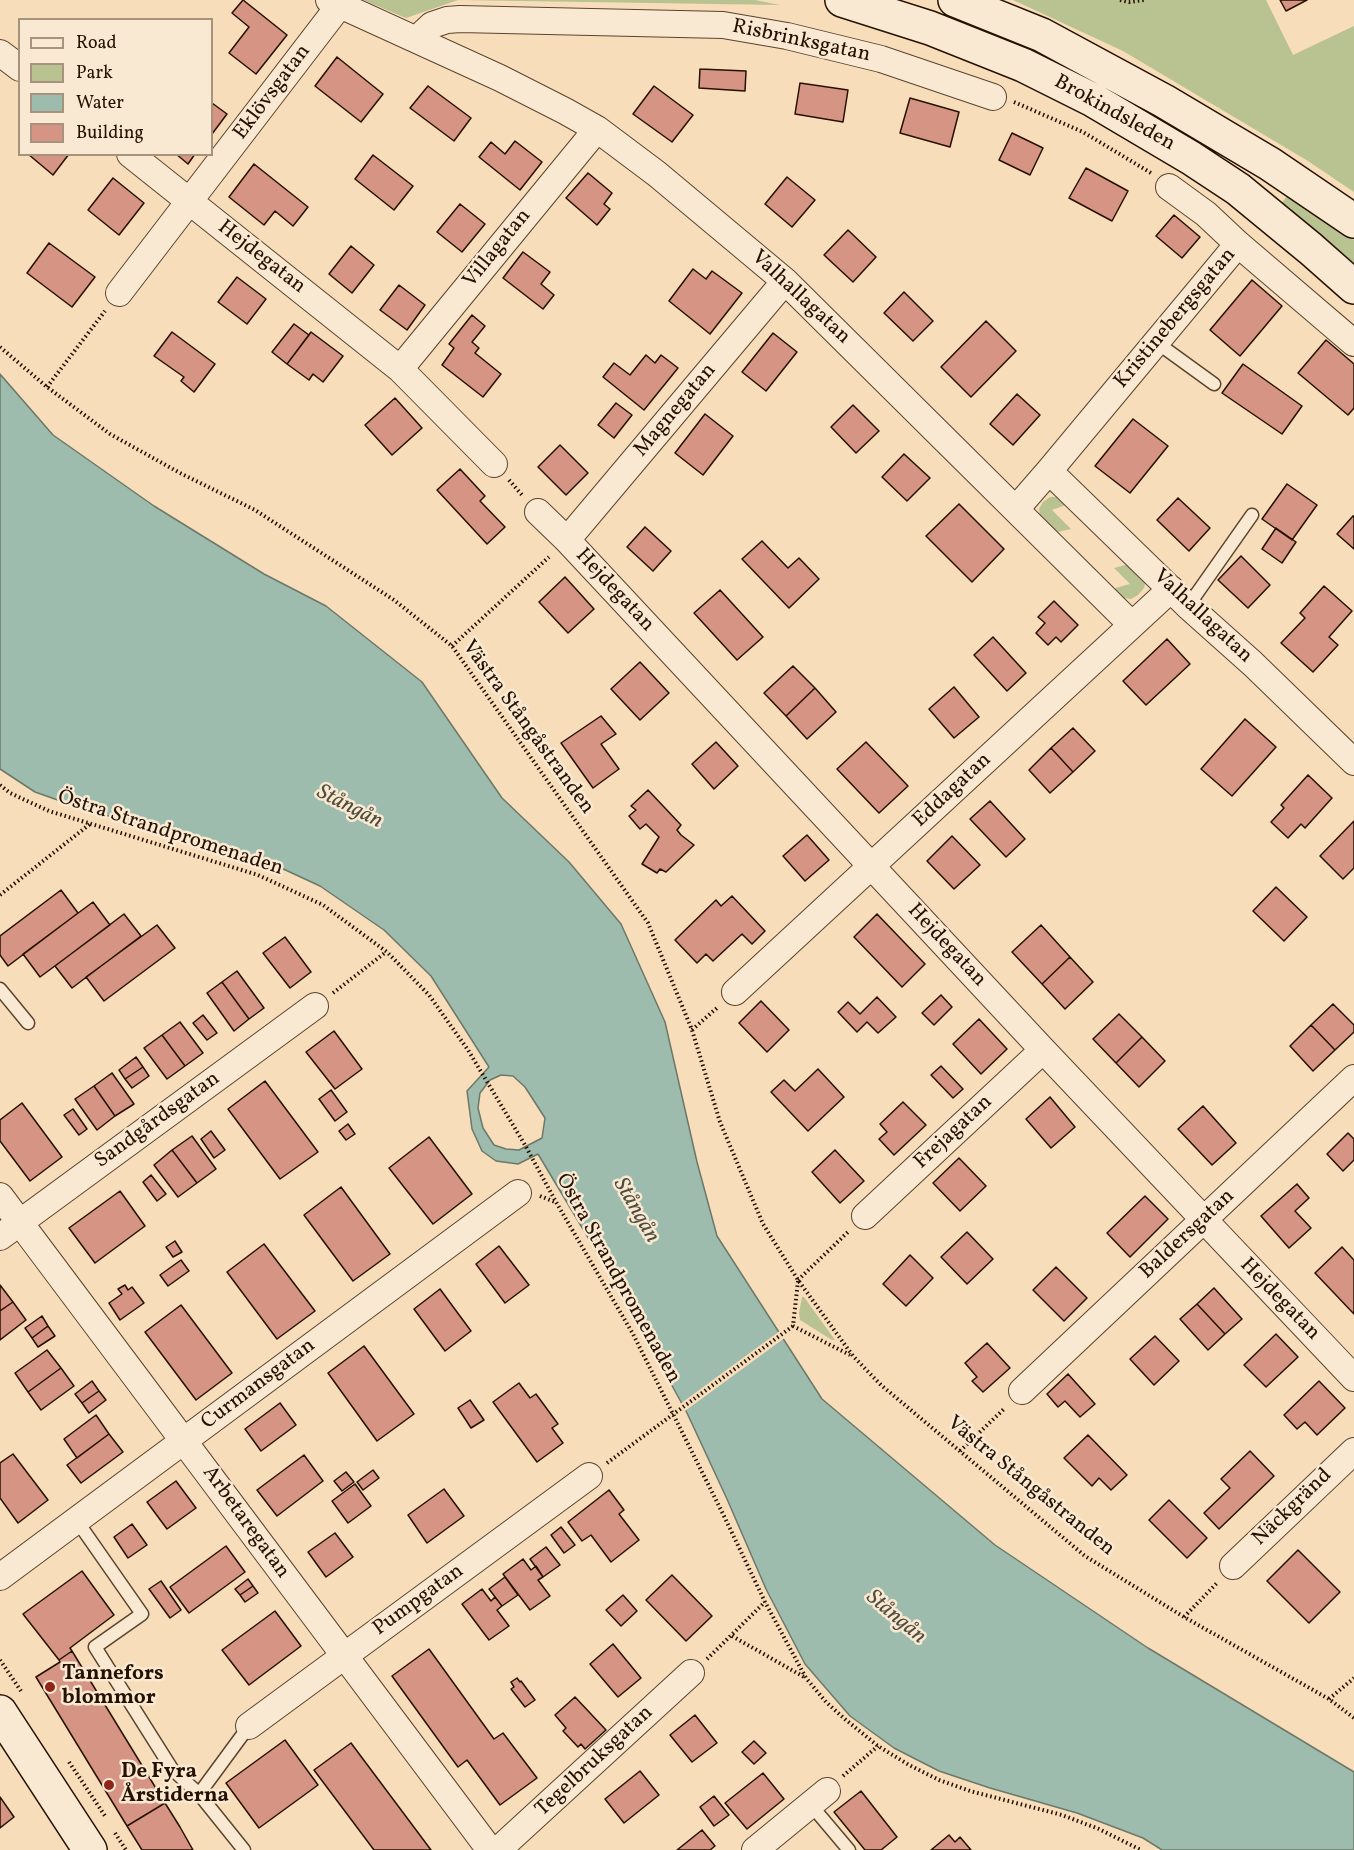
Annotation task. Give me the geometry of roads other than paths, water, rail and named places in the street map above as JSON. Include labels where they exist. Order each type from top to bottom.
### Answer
[{"type":"main road","name":"Brokindsleden","points":[[842,0],[930,28],[1023,65],[1093,100],[1174,147],[1238,189],[1354,287]]},
{"type":"main road","name":"Brokindsleden","points":[[955,0],[1042,35],[1164,101],[1270,164],[1354,220]]},
{"type":"main road","points":[[0,1712],[90,1850]]},
{"type":"street","points":[[334,3],[417,39]]},
{"type":"street","name":"Eklövsgatan","points":[[119,293],[190,202],[334,3]]},
{"type":"street","name":"Risbrinksgatan","points":[[417,39],[432,25],[460,19],[723,25],[787,36],[881,59],[993,97]]},
{"type":"street","name":"Valhallagatan","points":[[417,39],[500,78],[597,129],[678,191],[785,281],[1132,625]]},
{"type":"street","points":[[0,53],[18,66]]},
{"type":"street","name":"Villagatan","points":[[400,369],[597,129]]},
{"type":"street","name":"Hejdegatan","points":[[132,156],[400,369],[494,464]]},
{"type":"street","points":[[1169,187],[1206,214],[1238,244]]},
{"type":"street","name":"Kristinebergsgatan","points":[[1016,509],[1238,244],[1354,343]]},
{"type":"street","name":"Magnegatan","points":[[567,540],[785,281]]},
{"type":"street","name":"Valhallagatan","points":[[1049,471],[1354,762]]},
{"type":"street","name":"Hejdegatan","points":[[538,512],[567,540],[1043,1050],[1354,1378]]},
{"type":"street","name":"Eddagatan","points":[[735,992],[1132,625],[1180,598]]},
{"type":"street","name":"Sandgårdsgatan","points":[[9,1230],[315,1006]]},
{"type":"street","name":"Frejagatan","points":[[865,1216],[1043,1050]]},
{"type":"street","name":"Baldersgatan","points":[[1022,1391],[1354,1078]]},
{"type":"street","name":"Curmansgatan","points":[[0,1577],[518,1193]]},
{"type":"street","name":"Arbetaregatan","points":[[0,1196],[9,1230],[184,1441],[489,1850]]},
{"type":"street","name":"Näckgränd","points":[[1233,1566],[1354,1451]]},
{"type":"street","name":"Pumpgatan","points":[[249,1725],[589,1476]]},
{"type":"street","name":"Tegelbruksgatan","points":[[498,1850],[691,1673]]},
{"type":"street","points":[[755,1850],[819,1798]]},
{"type":"lane","points":[[1156,342],[1214,384]]},
{"type":"lane","points":[[1180,598],[1252,515]]},
{"type":"lane","points":[[0,989],[28,1023]]},
{"type":"lane","points":[[77,1521],[142,1614],[95,1647],[172,1769],[200,1794],[244,1850]]},
{"type":"lane","points":[[200,1794],[249,1725]]},
{"type":"lane","points":[[819,1798],[849,1850]]},
{"type":"water","name":"Stångån","points":[[0,374],[53,435],[154,506],[264,574],[326,606],[422,682],[502,798],[569,862],[621,924],[665,1022],[697,1162],[717,1236],[822,1399],[995,1545],[1148,1648],[1354,1772],[1354,1850],[1162,1850],[1143,1838],[1077,1813],[939,1771],[894,1748],[850,1716],[805,1664],[766,1589],[687,1413],[623,1296],[538,1154],[518,1164],[496,1161],[482,1151],[472,1129],[467,1091],[489,1067],[431,976],[384,930],[320,886],[266,861],[188,837],[86,810],[35,792],[0,769]],"holes":[[[501,1075],[513,1076],[525,1087],[545,1118],[542,1138],[519,1150],[494,1145],[483,1128],[478,1108],[480,1093],[490,1080]]]},
{"type":"place","name":"Tannefors blommor","points":[[50,1687]]},
{"type":"place","name":"De Fyra Årstiderna","points":[[109,1785]]}]
